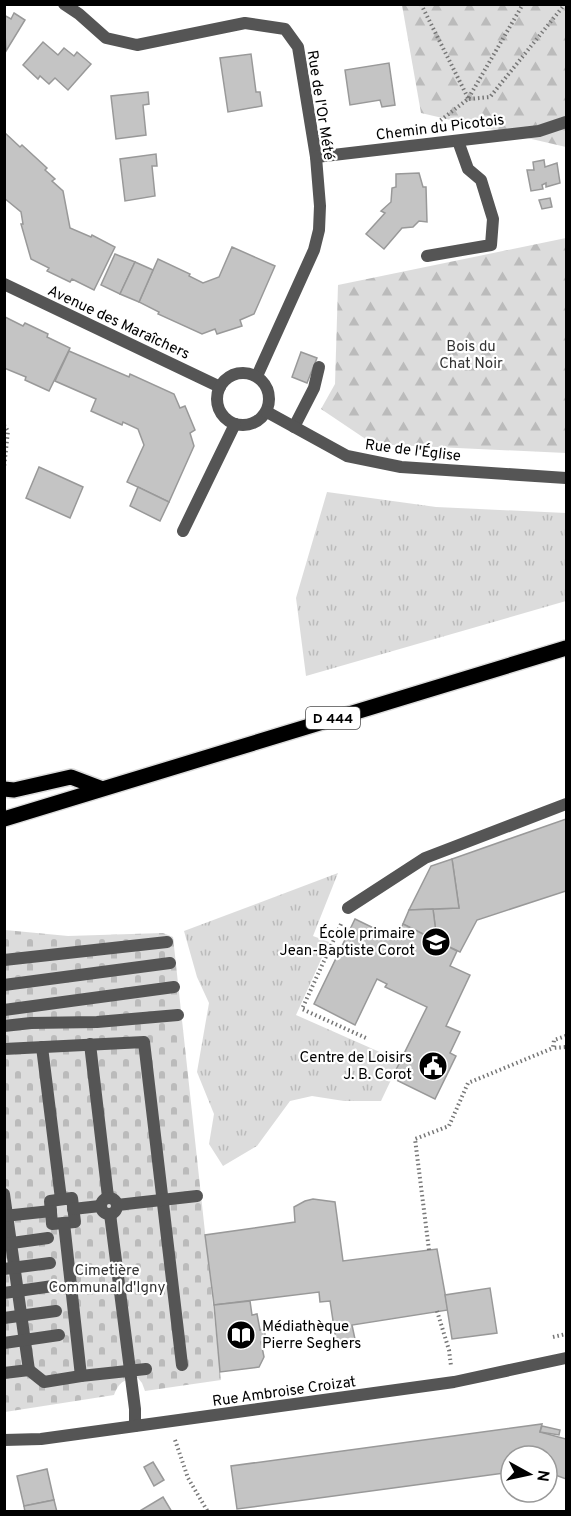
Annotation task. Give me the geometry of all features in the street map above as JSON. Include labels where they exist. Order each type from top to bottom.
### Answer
[{"type":"main road","name":"D 444","points":[[4,819],[567,648]]},
{"type":"main road","points":[[4,789],[14,790],[71,777],[100,789]]},
{"type":"street","name":"Rue de l'Or Mété","points":[[64,4],[106,38],[137,45],[245,23],[285,29],[298,47],[316,157],[320,206],[319,230],[314,250],[257,376]]},
{"type":"street","name":"Chemin du Picotois","points":[[316,157],[539,131],[567,122]]},
{"type":"street","points":[[428,256],[491,245],[493,219],[481,180],[468,169],[458,141]]},
{"type":"street","name":"Avenue des Maraîchers","points":[[4,284],[220,387]]},
{"type":"street","points":[[294,427],[314,388],[319,367]]},
{"type":"street","points":[[238,373],[257,376],[270,393],[267,412],[259,421],[249,426],[229,422],[217,405],[220,387],[228,377],[238,373]]},
{"type":"street","name":"Rue de l'Église","points":[[267,412],[347,456],[400,466],[567,478]]},
{"type":"street","points":[[183,531],[235,424]]},
{"type":"street","points":[[348,908],[426,858],[567,804]]},
{"type":"street","points":[[4,960],[167,942]]},
{"type":"street","points":[[4,985],[170,963]]},
{"type":"street","points":[[4,1010],[174,987]]},
{"type":"street","points":[[4,1026],[31,1023],[96,1022],[178,1015]]},
{"type":"street","points":[[4,1049],[144,1042],[182,1365]]},
{"type":"street","points":[[90,1044],[135,1409],[135,1426]]},
{"type":"street","points":[[42,1047],[61,1199]]},
{"type":"street","points":[[4,1194],[10,1268],[18,1291],[29,1370],[44,1382],[146,1370]]},
{"type":"street","points":[[73,1209],[197,1196]]},
{"type":"street","points":[[72,1198],[75,1222],[52,1224],[50,1201],[61,1199],[72,1198]]},
{"type":"street","points":[[6,1216],[51,1211]]},
{"type":"street","points":[[64,1223],[81,1376]]},
{"type":"street","points":[[8,1244],[48,1238]]},
{"type":"street","points":[[10,1268],[50,1263]]},
{"type":"street","points":[[4,1293],[53,1286]]},
{"type":"street","points":[[4,1318],[56,1311]]},
{"type":"street","points":[[4,1343],[59,1335]]},
{"type":"street","name":"Rue Ambroise Croizat","points":[[4,1440],[40,1439],[454,1382],[567,1358]]},
{"type":"street","points":[[4,1373],[29,1370]]},
{"type":"path","points":[[421,4],[468,99]]},
{"type":"path","points":[[468,99],[523,4]]},
{"type":"path","points":[[468,99],[490,97],[565,4]]},
{"type":"path","points":[[4,425],[8,431],[4,468]]},
{"type":"path","points":[[348,908],[302,1009],[366,1038]]},
{"type":"path","points":[[553,1048],[554,1040],[567,1036]]},
{"type":"path","points":[[429,1250],[415,1139],[448,1126],[468,1083],[553,1048],[567,1047]]},
{"type":"path","points":[[437,1311],[449,1350],[454,1382]]},
{"type":"path","points":[[553,1337],[567,1334]]},
{"type":"path","points":[[170,1422],[188,1478],[208,1512]]},
{"type":"green space","points":[[402,5],[566,5],[566,147],[421,113]]},
{"type":"green space","name":"Bois du Chat Noir","points":[[566,238],[566,453],[373,444],[321,409],[335,384],[338,285]]},
{"type":"green space","points":[[327,492],[436,507],[566,513],[566,601],[306,676],[296,598]]},
{"type":"green space","points":[[338,873],[313,936],[329,942],[296,1015],[400,1061],[381,1101],[344,1101],[312,1096],[290,1101],[257,1146],[223,1166],[209,1144],[214,1114],[197,1072],[209,1003],[197,977],[184,931]]},
{"type":"green space","name":"Cimetière Communal d'Igny","points":[[5,930],[68,936],[163,933],[173,937],[221,1380],[145,1391],[138,1378],[133,1378],[120,1384],[114,1395],[5,1412]]},
{"type":"building","points":[[14,13],[25,20],[6,51],[4,15],[11,19]]},
{"type":"building","points":[[43,42],[58,55],[64,48],[74,56],[77,52],[91,64],[68,90],[55,78],[49,84],[40,76],[38,79],[23,65]]},
{"type":"building","points":[[251,54],[256,92],[260,92],[262,106],[228,112],[220,58]]},
{"type":"building","points":[[389,63],[395,105],[382,107],[380,100],[350,105],[345,70]]},
{"type":"building","points":[[148,92],[149,104],[143,105],[146,135],[116,139],[111,96]]},
{"type":"building","points":[[4,132],[47,168],[45,170],[55,179],[52,181],[63,191],[70,228],[91,237],[92,235],[115,247],[94,290],[72,279],[70,282],[47,271],[49,268],[31,259],[21,224],[23,224],[21,212],[4,198]]},
{"type":"building","points":[[156,154],[157,166],[152,166],[155,196],[125,201],[120,159]]},
{"type":"building","points":[[544,160],[545,167],[557,163],[560,183],[546,187],[546,183],[542,185],[543,189],[531,191],[527,170],[534,170],[533,162]]},
{"type":"building","points":[[419,173],[423,187],[426,187],[427,222],[419,221],[413,227],[402,228],[384,249],[366,234],[385,213],[381,211],[391,202],[392,188],[396,187],[396,174]]},
{"type":"building","points":[[550,198],[552,207],[542,209],[539,200]]},
{"type":"building","points":[[232,247],[275,266],[254,314],[240,320],[242,326],[217,334],[215,329],[202,334],[158,314],[159,312],[139,302],[158,259],[190,274],[189,276],[203,283],[219,277]]},
{"type":"building","points":[[115,254],[135,262],[120,294],[101,285]]},
{"type":"building","points":[[135,262],[153,270],[139,302],[120,294]]},
{"type":"building","points":[[5,317],[23,326],[25,323],[70,348],[49,391],[25,380],[26,377],[4,368]]},
{"type":"building","points":[[69,351],[129,377],[130,374],[174,394],[180,408],[185,406],[195,430],[190,433],[194,446],[169,502],[127,482],[144,445],[138,429],[123,422],[122,425],[91,411],[96,399],[55,381]]},
{"type":"building","points":[[301,352],[317,358],[307,383],[292,377]]},
{"type":"building","points":[[39,467],[83,487],[70,518],[26,498]]},
{"type":"building","points":[[138,487],[169,502],[160,521],[130,506]]},
{"type":"building","points":[[566,819],[566,891],[477,920],[460,952],[437,941],[433,909],[459,908],[452,859]]},
{"type":"building","points":[[452,859],[459,908],[409,910],[431,866]]},
{"type":"building","points":[[433,909],[437,941],[403,924],[409,910]]},
{"type":"building","points":[[355,919],[396,939],[403,924],[457,951],[450,966],[470,975],[446,1026],[460,1032],[450,1053],[456,1056],[435,1099],[392,1078],[427,1007],[385,987],[387,984],[377,979],[355,1025],[314,1004]]},
{"type":"building","points":[[313,1199],[335,1202],[343,1261],[437,1249],[448,1310],[352,1325],[356,1344],[337,1347],[330,1301],[320,1302],[319,1292],[214,1305],[205,1235],[295,1222],[294,1207]]},
{"type":"building","points":[[490,1288],[497,1333],[452,1339],[445,1295]]},
{"type":"building","name":"Médiathèque Pierre Seghers","points":[[250,1301],[252,1315],[257,1314],[260,1330],[264,1329],[266,1340],[261,1342],[264,1357],[259,1367],[220,1372],[214,1305]]},
{"type":"building","points":[[542,1424],[540,1432],[566,1439],[566,1479],[559,1476],[559,1444],[499,1444],[499,1474],[237,1509],[231,1466]]},
{"type":"building","points":[[542,1426],[560,1430],[559,1435],[540,1432]]},
{"type":"building","points":[[153,1462],[164,1480],[154,1486],[144,1467]]},
{"type":"building","points":[[47,1469],[54,1500],[24,1506],[17,1476]]},
{"type":"building","points":[[163,1497],[172,1512],[138,1512]]},
{"type":"building","points":[[54,1500],[57,1512],[25,1512],[24,1506]]},
{"type":"place","name":"École primaire Jean-Baptiste Corot","points":[[436,942]]},
{"type":"place","name":"Centre de Loisirs J. B. Corot","points":[[433,1066]]},
{"type":"place","name":"Médiathèque Pierre Seghers","points":[[241,1335]]}]
